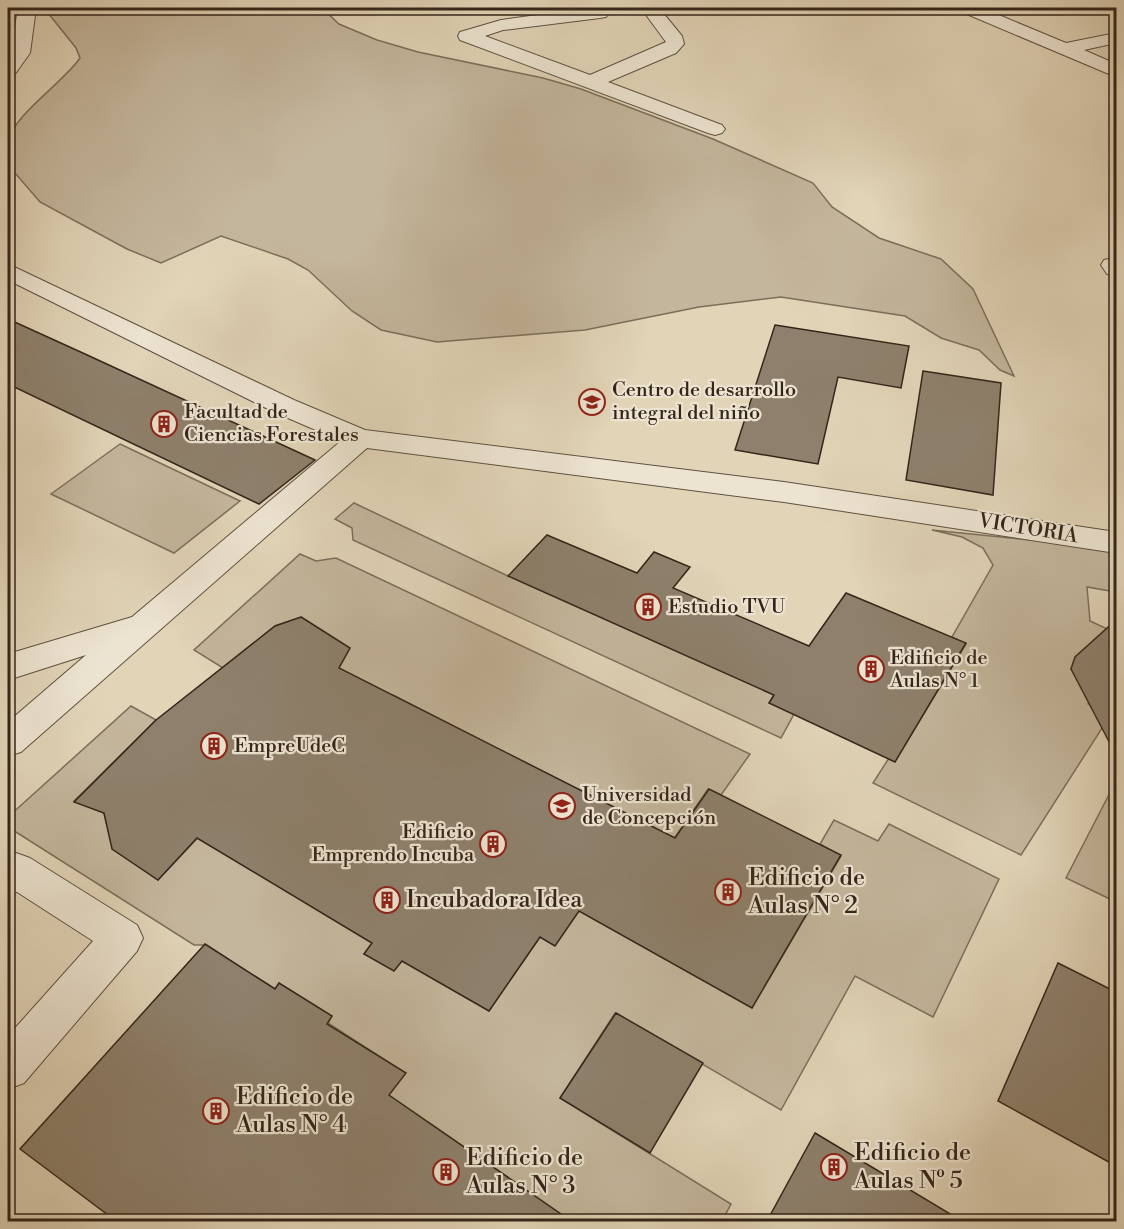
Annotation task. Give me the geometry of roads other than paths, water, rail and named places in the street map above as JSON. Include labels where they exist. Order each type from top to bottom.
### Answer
[{"type":"street","points":[[8,70],[20,54],[27,8]]},
{"type":"street","points":[[597,8],[600,13],[501,25],[467,36],[715,129]]},
{"type":"street","points":[[591,82],[669,49],[675,44],[675,40],[650,8]]},
{"type":"street","points":[[968,8],[1116,71]]},
{"type":"street","points":[[1064,49],[1116,38]]},
{"type":"street","name":"VICTORIA","points":[[8,271],[284,406],[360,438],[784,492],[1116,543]]},
{"type":"street","points":[[8,300],[37,285]]},
{"type":"street","points":[[8,742],[347,452],[360,438]]},
{"type":"street","points":[[8,667],[146,625]]},
{"type":"street","points":[[8,878],[16,870],[122,938],[8,1068]]},
{"type":"place","name":"Centro de desarrollo integral del niño","points":[[592,402]]},
{"type":"place","name":"Facultad de Ciencias Forestales","points":[[164,424]]},
{"type":"place","name":"Estudio TVU","points":[[648,607]]},
{"type":"place","name":"Edificio de Aulas N° 1","points":[[871,669]]},
{"type":"place","name":"EmpreUdeC","points":[[214,746]]},
{"type":"place","name":"Universidad de Concepción","points":[[562,806]]},
{"type":"place","name":"Edificio Emprendo Incuba","points":[[493,844]]},
{"type":"place","name":"Edificio de Aulas N° 2","points":[[728,892]]},
{"type":"place","name":"Incubadora Idea","points":[[387,900]]},
{"type":"place","name":"Edificio de Aulas N° 4","points":[[216,1111]]},
{"type":"place","name":"Edificio de Aulas Nº 5","points":[[834,1167]]},
{"type":"place","name":"Edificio de Aulas N° 3","points":[[446,1172]]}]
